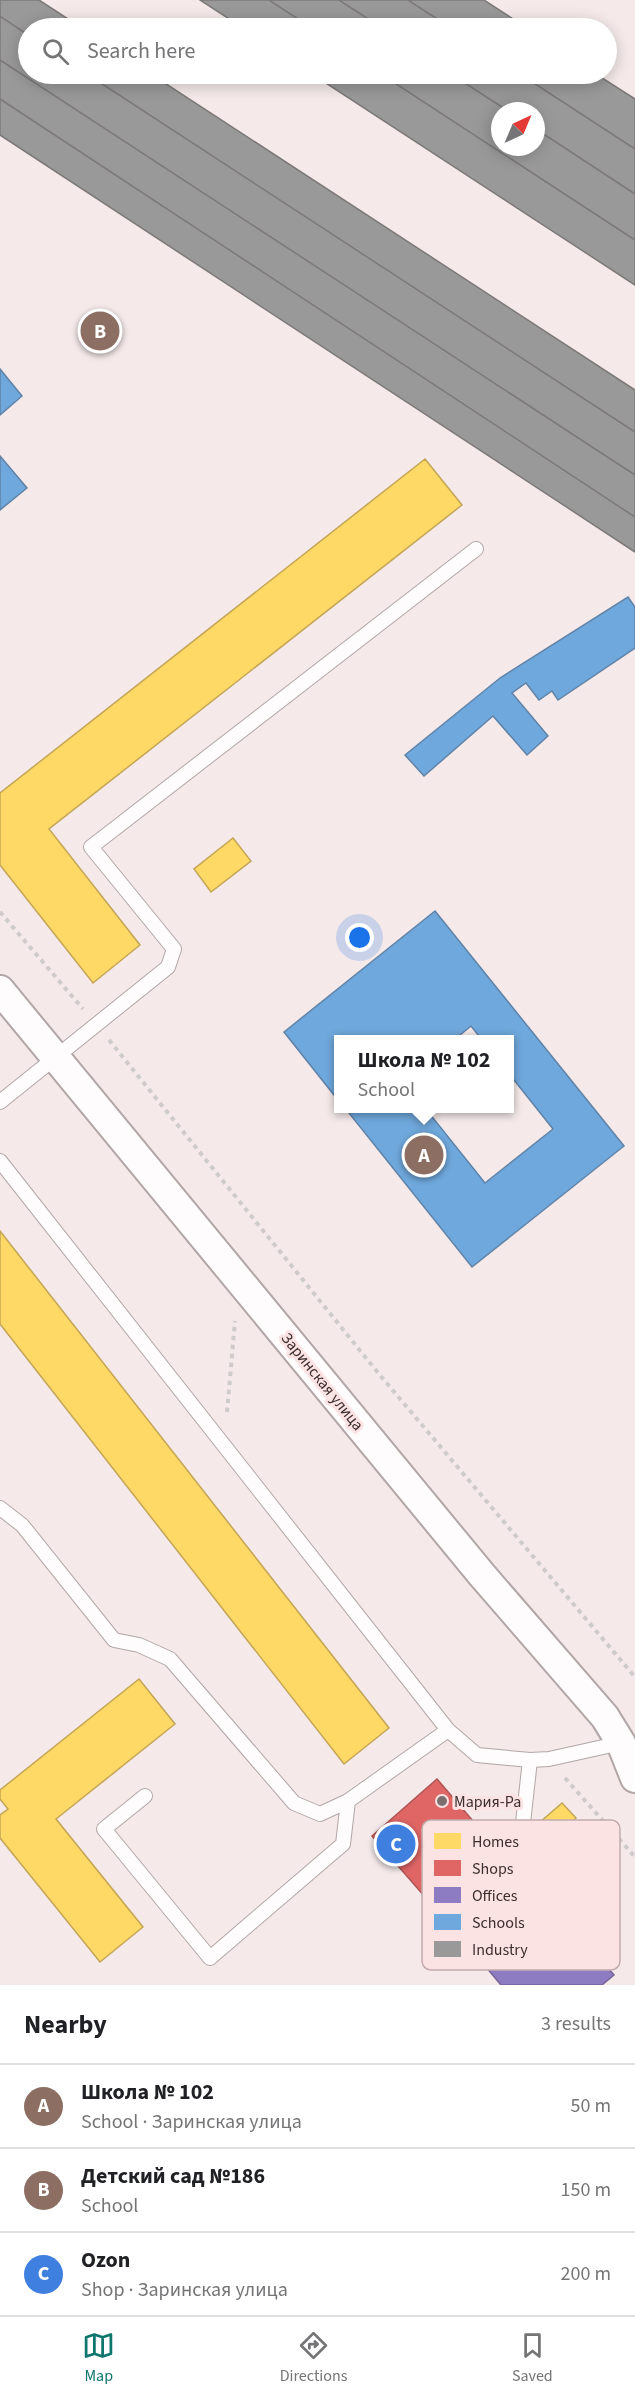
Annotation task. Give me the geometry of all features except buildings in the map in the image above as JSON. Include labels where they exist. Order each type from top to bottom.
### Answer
[{"type":"street","name":"Заринская улица","points":[[0,990],[482,1575],[605,1718],[621,1743],[635,1778]]},
{"type":"lane","points":[[0,1102],[98,1026],[168,967],[174,948],[91,847],[476,549]]},
{"type":"lane","points":[[0,1161],[448,1730],[477,1755],[530,1760],[549,1759],[621,1743]]},
{"type":"lane","points":[[0,1508],[22,1525],[114,1640],[139,1645],[170,1659],[294,1803],[320,1814],[348,1801],[448,1730]]},
{"type":"lane","points":[[523,1820],[530,1760]]},
{"type":"lane","points":[[145,1796],[104,1829],[210,1958],[342,1844],[348,1801]]},
{"type":"path","points":[[0,912],[98,1026],[372,1365],[635,1677]]},
{"type":"path","points":[[224,1445],[236,1311]]},
{"type":"path","points":[[549,1759],[603,1820]]},
{"type":"path","points":[[620,1840],[635,1857]]},
{"type":"place","name":"Детский сад №186","points":[[100,331]]},
{"type":"place","name":"Школа № 102","points":[[424,1155]]},
{"type":"place","name":"Мария-Ра","points":[[442,1801]]},
{"type":"place","name":"Ozon","points":[[396,1844]]}]
